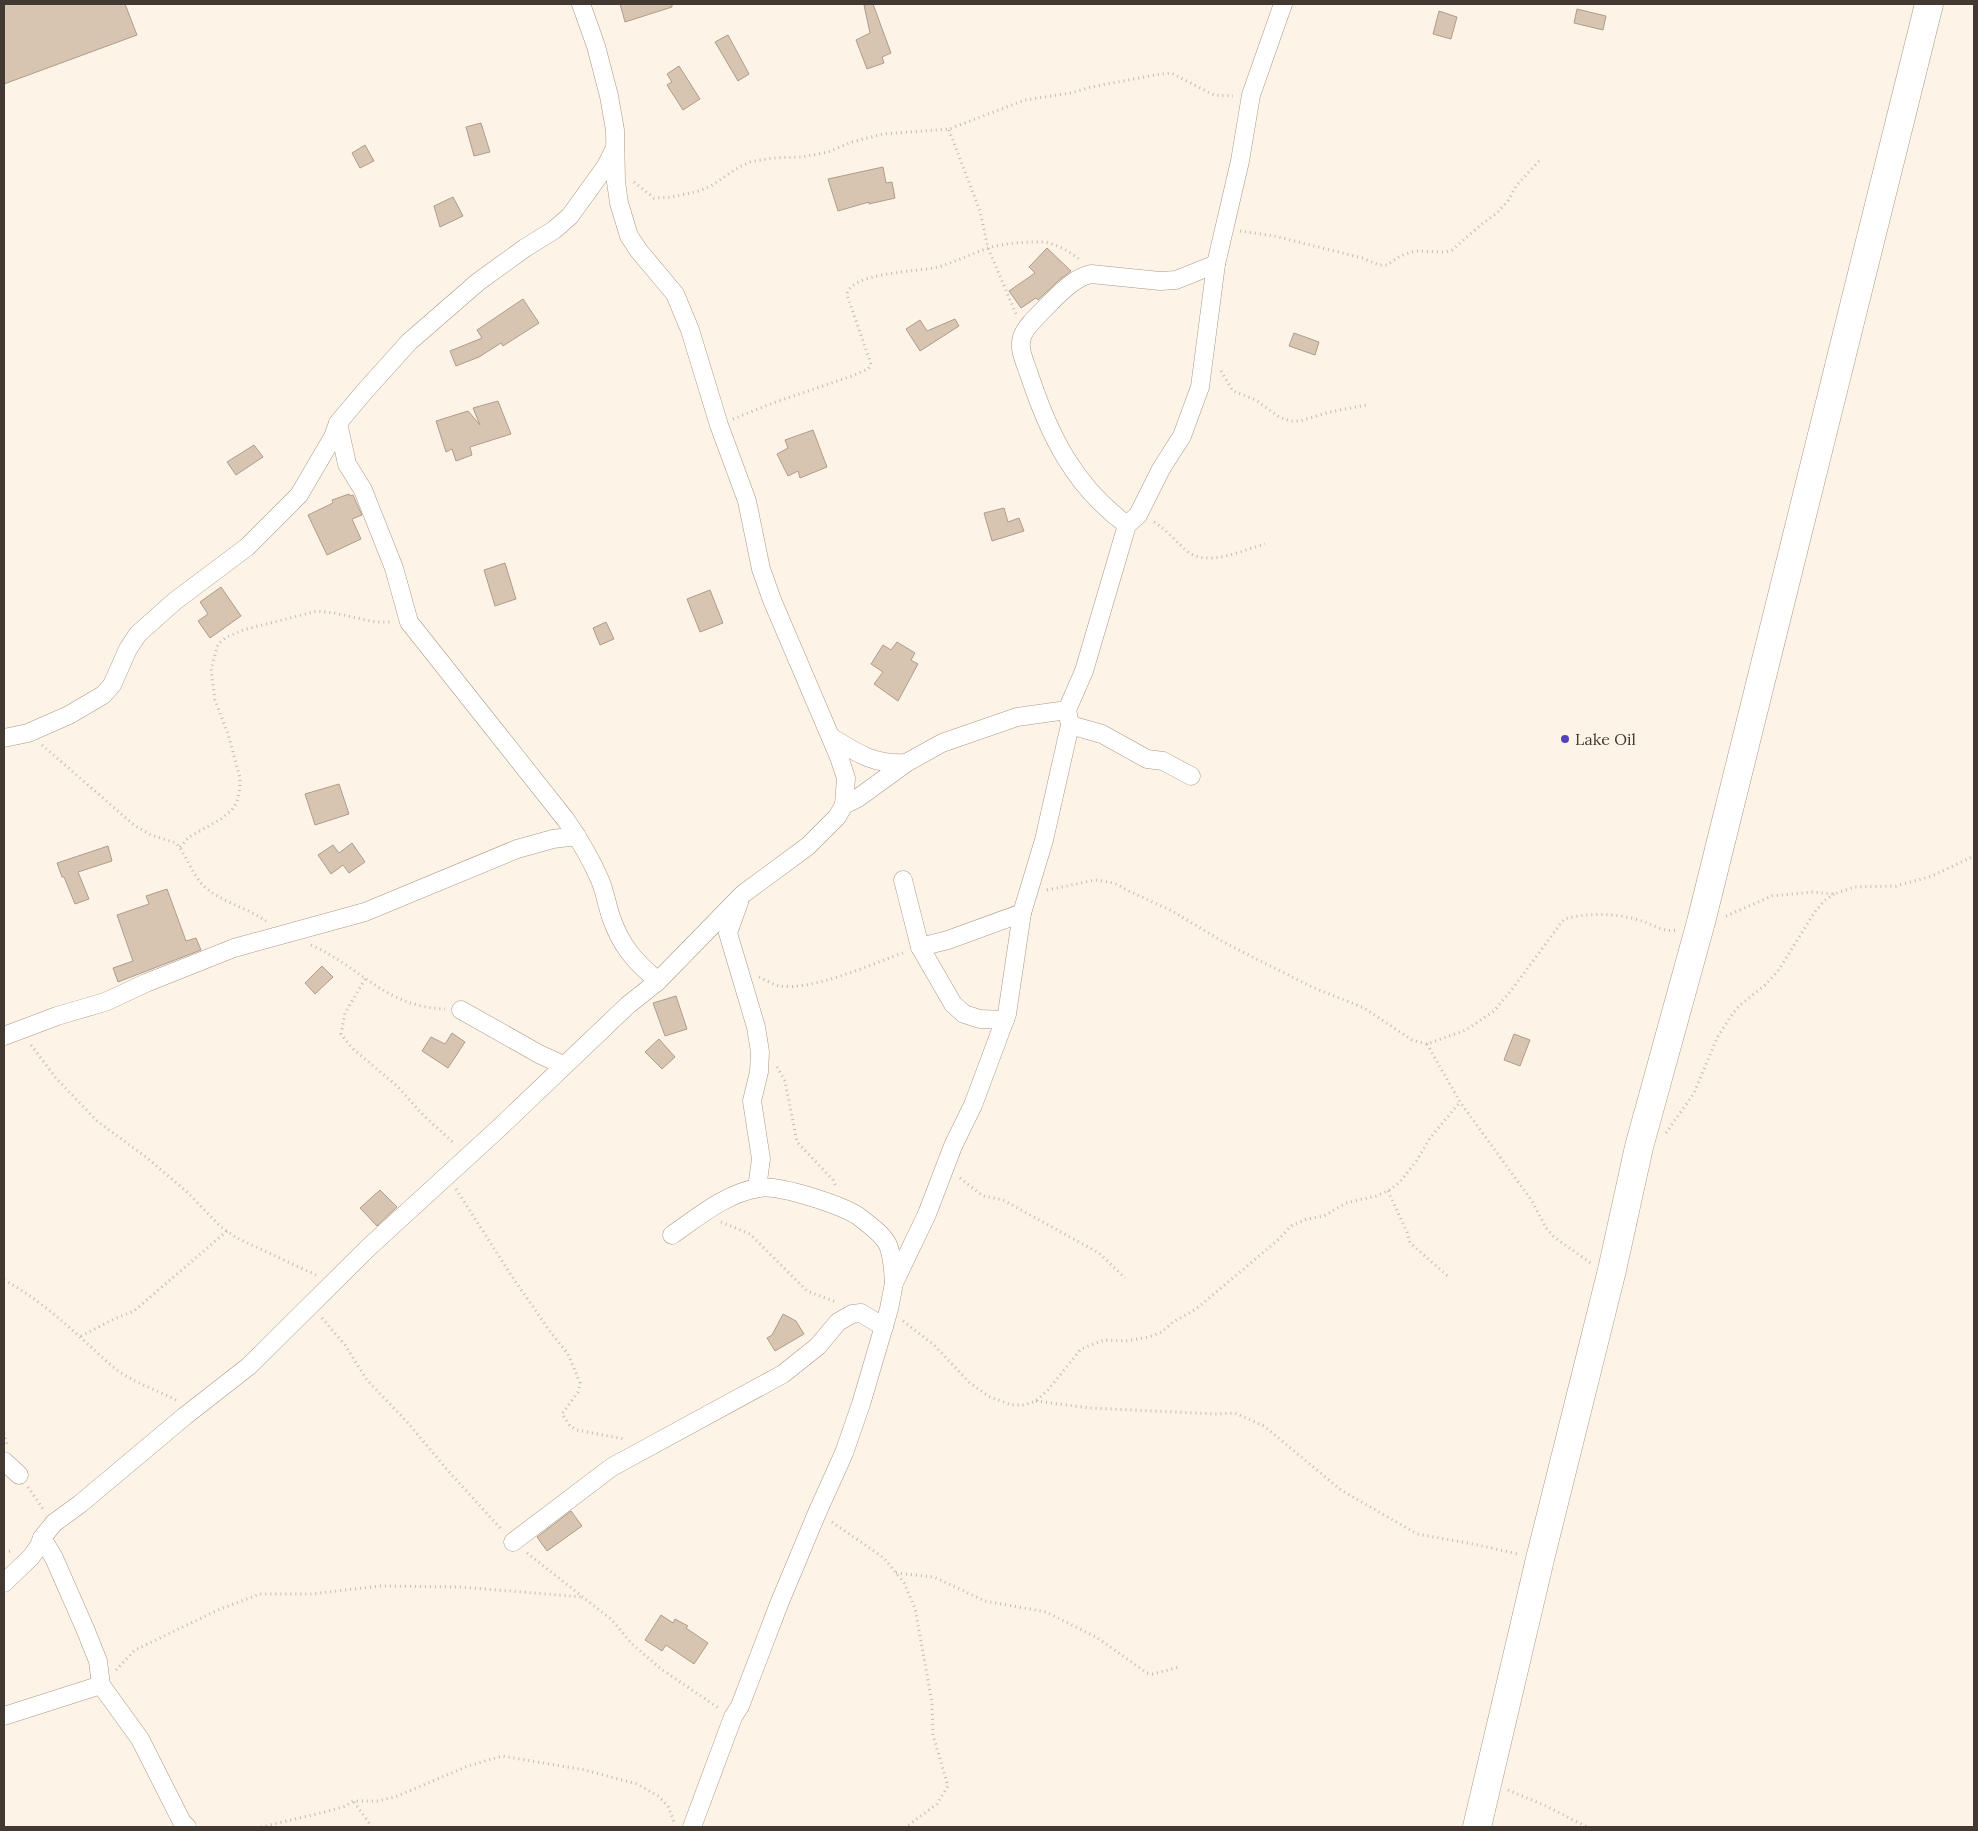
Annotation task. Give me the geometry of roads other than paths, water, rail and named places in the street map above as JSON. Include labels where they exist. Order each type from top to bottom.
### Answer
[{"type":"highway","points":[[1477,1827],[1540,1559],[1612,1270],[1639,1147],[1701,922],[1929,4]]},
{"type":"street","points":[[4,1583],[31,1557],[42,1538],[54,1523],[80,1504],[190,1412],[249,1366],[332,1283],[447,1174],[628,1005],[658,981],[742,894],[808,846],[837,817],[844,805],[846,778],[831,737],[772,600],[761,569],[747,501],[719,425],[690,330],[675,294],[629,236],[619,203],[615,148],[616,130],[609,96],[596,46],[581,4]]},
{"type":"street","points":[[692,1827],[733,1717],[740,1706],[779,1604],[844,1453],[884,1327],[894,1283],[927,1214],[945,1167],[973,1105],[1004,1020],[1022,913],[1044,840],[1069,718],[1132,520],[1182,436],[1200,387],[1216,264],[1240,161],[1251,95],[1283,4]]},
{"type":"street","points":[[4,738],[28,733],[69,715],[103,695],[112,685],[128,649],[138,634],[175,601],[248,547],[299,495],[333,437],[338,423],[409,342],[452,304],[525,248],[554,230],[570,216],[606,166],[615,148]]},
{"type":"street","points":[[1132,520],[1107,508],[1071,468],[1059,450],[1034,390],[1022,351],[1021,339],[1026,328],[1058,295],[1084,275],[1091,274],[1145,281],[1176,280],[1216,264]]},
{"type":"street","points":[[338,423],[347,464],[363,490],[394,568],[410,622],[522,762],[577,836],[601,881],[611,916],[628,954],[658,981]]},
{"type":"street","points":[[844,805],[858,798],[906,763],[942,743],[1017,717],[1069,718],[1147,759],[1163,761],[1191,776]]},
{"type":"street","points":[[831,737],[874,761],[888,764],[906,763]]},
{"type":"street","points":[[12,1033],[57,1016],[105,1002],[146,983],[234,948],[364,912],[534,843],[577,836]]},
{"type":"street","points":[[903,880],[920,947],[953,1004],[964,1014],[980,1019],[1004,1020]]},
{"type":"street","points":[[742,894],[728,933],[756,1027],[760,1052],[759,1072],[752,1101],[761,1159],[757,1188]]},
{"type":"street","points":[[920,947],[948,940],[1022,913]]},
{"type":"street","points":[[461,1010],[539,1054],[563,1065]]},
{"type":"street","points":[[672,1235],[726,1199],[757,1188],[775,1188],[824,1201],[857,1215],[888,1244],[892,1258],[894,1283]]},
{"type":"street","points":[[513,1542],[612,1467],[783,1374],[818,1346],[838,1322],[852,1314],[861,1313],[884,1327]]},
{"type":"street","points":[[4,1460],[19,1475]]},
{"type":"street","points":[[42,1538],[54,1558],[86,1631],[98,1661],[102,1685],[140,1739],[182,1822],[187,1827]]},
{"type":"street","points":[[4,1716],[102,1685]]},
{"type":"place","name":"Lake Oil","points":[[1565,739]]}]
